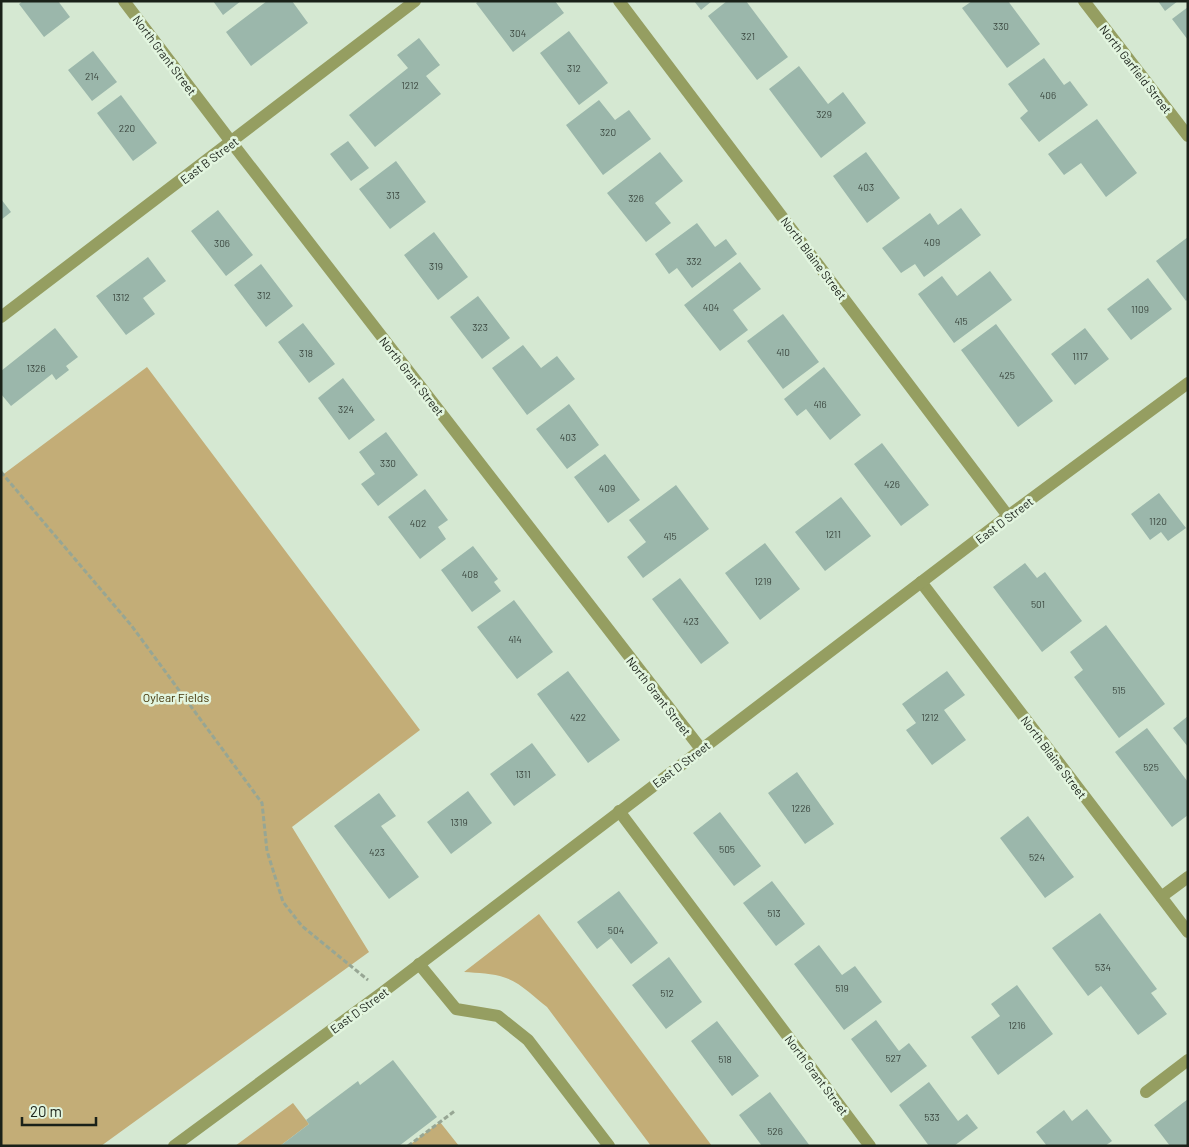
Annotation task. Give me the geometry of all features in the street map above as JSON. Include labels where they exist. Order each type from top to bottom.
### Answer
[{"type":"street","name":"North Grant Street","points":[[124,1],[701,749]]},
{"type":"street","name":"East B Street","points":[[1,317],[232,143],[415,1]]},
{"type":"street","name":"North Blaine Street","points":[[619,1],[1008,516]]},
{"type":"street","name":"North Garfield Street","points":[[1084,1],[1188,136]]},
{"type":"street","name":"East D Street","points":[[182,1143],[1008,516],[1188,383]]},
{"type":"street","name":"North Blaine Street","points":[[921,582],[1188,932]]},
{"type":"street","name":"North Grant Street","points":[[619,811],[870,1146]]},
{"type":"street","points":[[1161,897],[1188,877]]},
{"type":"street","points":[[419,964],[456,1009],[498,1016],[528,1040],[609,1146]]},
{"type":"street","points":[[1146,1092],[1188,1060]]},
{"type":"path","points":[[1,472],[132,625],[262,802],[267,851],[284,902],[302,926],[383,992]]},
{"type":"path","points":[[408,1146],[456,1110]]},
{"type":"green space","name":"Oylear Fields","points":[[147,367],[420,730],[292,827],[369,952],[101,1146],[1,1146],[1,476]]},
{"type":"green space","points":[[539,914],[712,1146],[651,1146],[547,1007],[512,980],[490,974],[464,972]]},
{"type":"green space","points":[[293,1103],[309,1124],[280,1146],[235,1146]]},
{"type":"green space","points":[[440,1122],[459,1146],[408,1146]]},
{"type":"building","points":[[23,1],[58,1],[70,17],[44,37],[19,4]]},
{"type":"building","points":[[213,1],[241,1],[223,15]]},
{"type":"building","points":[[267,1],[292,1],[308,23],[251,66],[226,32]]},
{"type":"building","points":[[479,1],[555,1],[564,13],[513,52],[476,3]]},
{"type":"building","points":[[694,1],[712,1],[701,10]]},
{"type":"building","points":[[727,1],[746,1],[788,57],[757,80],[708,16]]},
{"type":"building","points":[[972,1],[1008,1],[1040,44],[1007,68],[962,8]]},
{"type":"building","points":[[1158,1],[1178,1],[1165,11]]},
{"type":"building","points":[[1188,7],[1188,40],[1172,19]]},
{"type":"building","points":[[569,31],[608,83],[579,105],[540,53]]},
{"type":"building","points":[[419,38],[440,65],[426,76],[441,94],[375,147],[349,115],[408,68],[397,55]]},
{"type":"building","points":[[93,51],[117,82],[92,101],[68,70]]},
{"type":"building","points":[[1044,58],[1064,85],[1070,81],[1088,105],[1039,142],[1020,118],[1028,111],[1008,84]]},
{"type":"building","points":[[799,66],[828,104],[843,92],[866,123],[821,158],[769,89]]},
{"type":"building","points":[[121,95],[157,143],[133,161],[97,113]]},
{"type":"building","points":[[599,100],[615,120],[629,110],[651,139],[603,175],[566,125]]},
{"type":"building","points":[[1097,119],[1137,173],[1106,197],[1081,163],[1064,175],[1048,154]]},
{"type":"building","points":[[348,141],[369,168],[351,181],[330,154]]},
{"type":"building","points":[[660,152],[683,181],[655,203],[671,223],[646,242],[607,193]]},
{"type":"building","points":[[866,152],[900,198],[867,223],[833,176]]},
{"type":"building","points":[[396,161],[426,202],[390,229],[359,189]]},
{"type":"building","points":[[1,199],[11,212],[1,220]]},
{"type":"building","points":[[961,208],[981,235],[924,277],[915,264],[901,273],[882,248],[930,213],[938,225]]},
{"type":"building","points":[[218,210],[253,255],[226,276],[191,231]]},
{"type":"building","points":[[697,223],[715,247],[726,239],[737,254],[692,288],[677,268],[669,274],[655,254]]},
{"type":"building","points":[[434,232],[468,277],[438,300],[404,255]]},
{"type":"building","points":[[1188,237],[1188,299],[1186,301],[1156,261]]},
{"type":"building","points":[[148,257],[166,281],[143,298],[155,314],[126,335],[96,296]]},
{"type":"building","points":[[740,262],[761,289],[733,310],[748,330],[720,351],[684,305]]},
{"type":"building","points":[[261,264],[293,306],[266,327],[234,285]]},
{"type":"building","points":[[990,271],[1012,300],[954,343],[918,294],[942,276],[957,296]]},
{"type":"building","points":[[1148,278],[1172,309],[1131,340],[1107,309]]},
{"type":"building","points":[[478,296],[510,338],[482,359],[450,317]]},
{"type":"building","points":[[783,314],[819,362],[783,389],[747,341]]},
{"type":"building","points":[[303,323],[335,364],[309,383],[278,342]]},
{"type":"building","points":[[996,324],[1053,401],[1018,427],[961,350]]},
{"type":"building","points":[[55,328],[78,357],[66,366],[69,370],[56,380],[52,374],[11,406],[1,394],[1,371]]},
{"type":"building","points":[[1085,328],[1109,359],[1075,385],[1051,354]]},
{"type":"building","points":[[523,345],[541,368],[557,356],[575,379],[527,415],[492,368]]},
{"type":"building","points":[[824,367],[861,415],[830,440],[806,409],[797,416],[784,399]]},
{"type":"building","points":[[343,378],[375,420],[349,440],[318,398]]},
{"type":"building","points":[[569,404],[599,445],[567,469],[536,429]]},
{"type":"building","points":[[386,432],[418,475],[378,506],[361,484],[375,474],[359,452]]},
{"type":"building","points":[[882,443],[929,505],[901,526],[854,464]]},
{"type":"building","points":[[605,454],[640,500],[608,523],[574,477]]},
{"type":"building","points":[[676,485],[709,529],[643,578],[627,557],[646,542],[629,520]]},
{"type":"building","points":[[425,489],[448,520],[438,527],[446,539],[420,559],[388,517]]},
{"type":"building","points":[[1159,493],[1186,528],[1168,541],[1161,532],[1150,540],[1131,514]]},
{"type":"building","points":[[841,497],[871,536],[825,571],[795,532]]},
{"type":"building","points":[[765,543],[800,589],[760,620],[725,573]]},
{"type":"building","points":[[473,546],[498,579],[494,582],[501,591],[472,612],[441,570]]},
{"type":"building","points":[[1025,563],[1037,578],[1045,572],[1082,621],[1042,652],[993,587]]},
{"type":"building","points":[[680,578],[729,643],[701,664],[652,599]]},
{"type":"building","points":[[514,600],[553,652],[517,679],[477,627]]},
{"type":"building","points":[[1106,625],[1165,704],[1119,738],[1074,677],[1083,670],[1070,652]]},
{"type":"building","points":[[568,671],[620,740],[588,763],[537,694]]},
{"type":"building","points":[[947,671],[965,695],[944,710],[966,740],[932,765],[906,730],[916,723],[902,704]]},
{"type":"building","points":[[1188,716],[1188,747],[1173,728]]},
{"type":"building","points":[[1147,728],[1188,782],[1188,815],[1172,827],[1115,752]]},
{"type":"building","points":[[532,743],[556,775],[514,806],[490,774]]},
{"type":"building","points":[[797,772],[834,824],[805,844],[768,793]]},
{"type":"building","points":[[468,791],[492,823],[451,854],[427,822]]},
{"type":"building","points":[[379,793],[396,816],[381,826],[419,877],[389,899],[334,826]]},
{"type":"building","points":[[720,812],[761,866],[734,886],[693,833]]},
{"type":"building","points":[[1028,816],[1074,877],[1045,898],[1000,838]]},
{"type":"building","points":[[772,881],[805,924],[776,946],[743,903]]},
{"type":"building","points":[[619,891],[658,943],[631,964],[611,938],[597,949],[577,922]]},
{"type":"building","points":[[1100,913],[1157,989],[1151,993],[1167,1014],[1138,1035],[1101,986],[1088,996],[1052,948]]},
{"type":"building","points":[[819,945],[842,975],[855,966],[882,1002],[844,1030],[794,964]]},
{"type":"building","points":[[669,957],[702,1002],[666,1029],[632,985]]},
{"type":"building","points":[[1017,985],[1053,1034],[998,1075],[971,1037],[1000,1016],[991,1004]]},
{"type":"building","points":[[876,1020],[899,1051],[909,1043],[927,1066],[891,1093],[851,1039]]},
{"type":"building","points":[[717,1021],[759,1076],[732,1096],[691,1041]]},
{"type":"building","points":[[393,1060],[437,1117],[399,1146],[280,1146],[309,1124],[306,1120],[358,1081],[360,1085]]},
{"type":"building","points":[[929,1082],[958,1121],[967,1114],[978,1128],[954,1146],[929,1146],[899,1105]]},
{"type":"building","points":[[770,1092],[810,1146],[762,1146],[739,1115]]},
{"type":"building","points":[[1188,1099],[1188,1146],[1170,1146],[1154,1125]]},
{"type":"building","points":[[1087,1109],[1112,1141],[1105,1146],[1047,1146],[1036,1132],[1064,1110],[1072,1121]]}]
